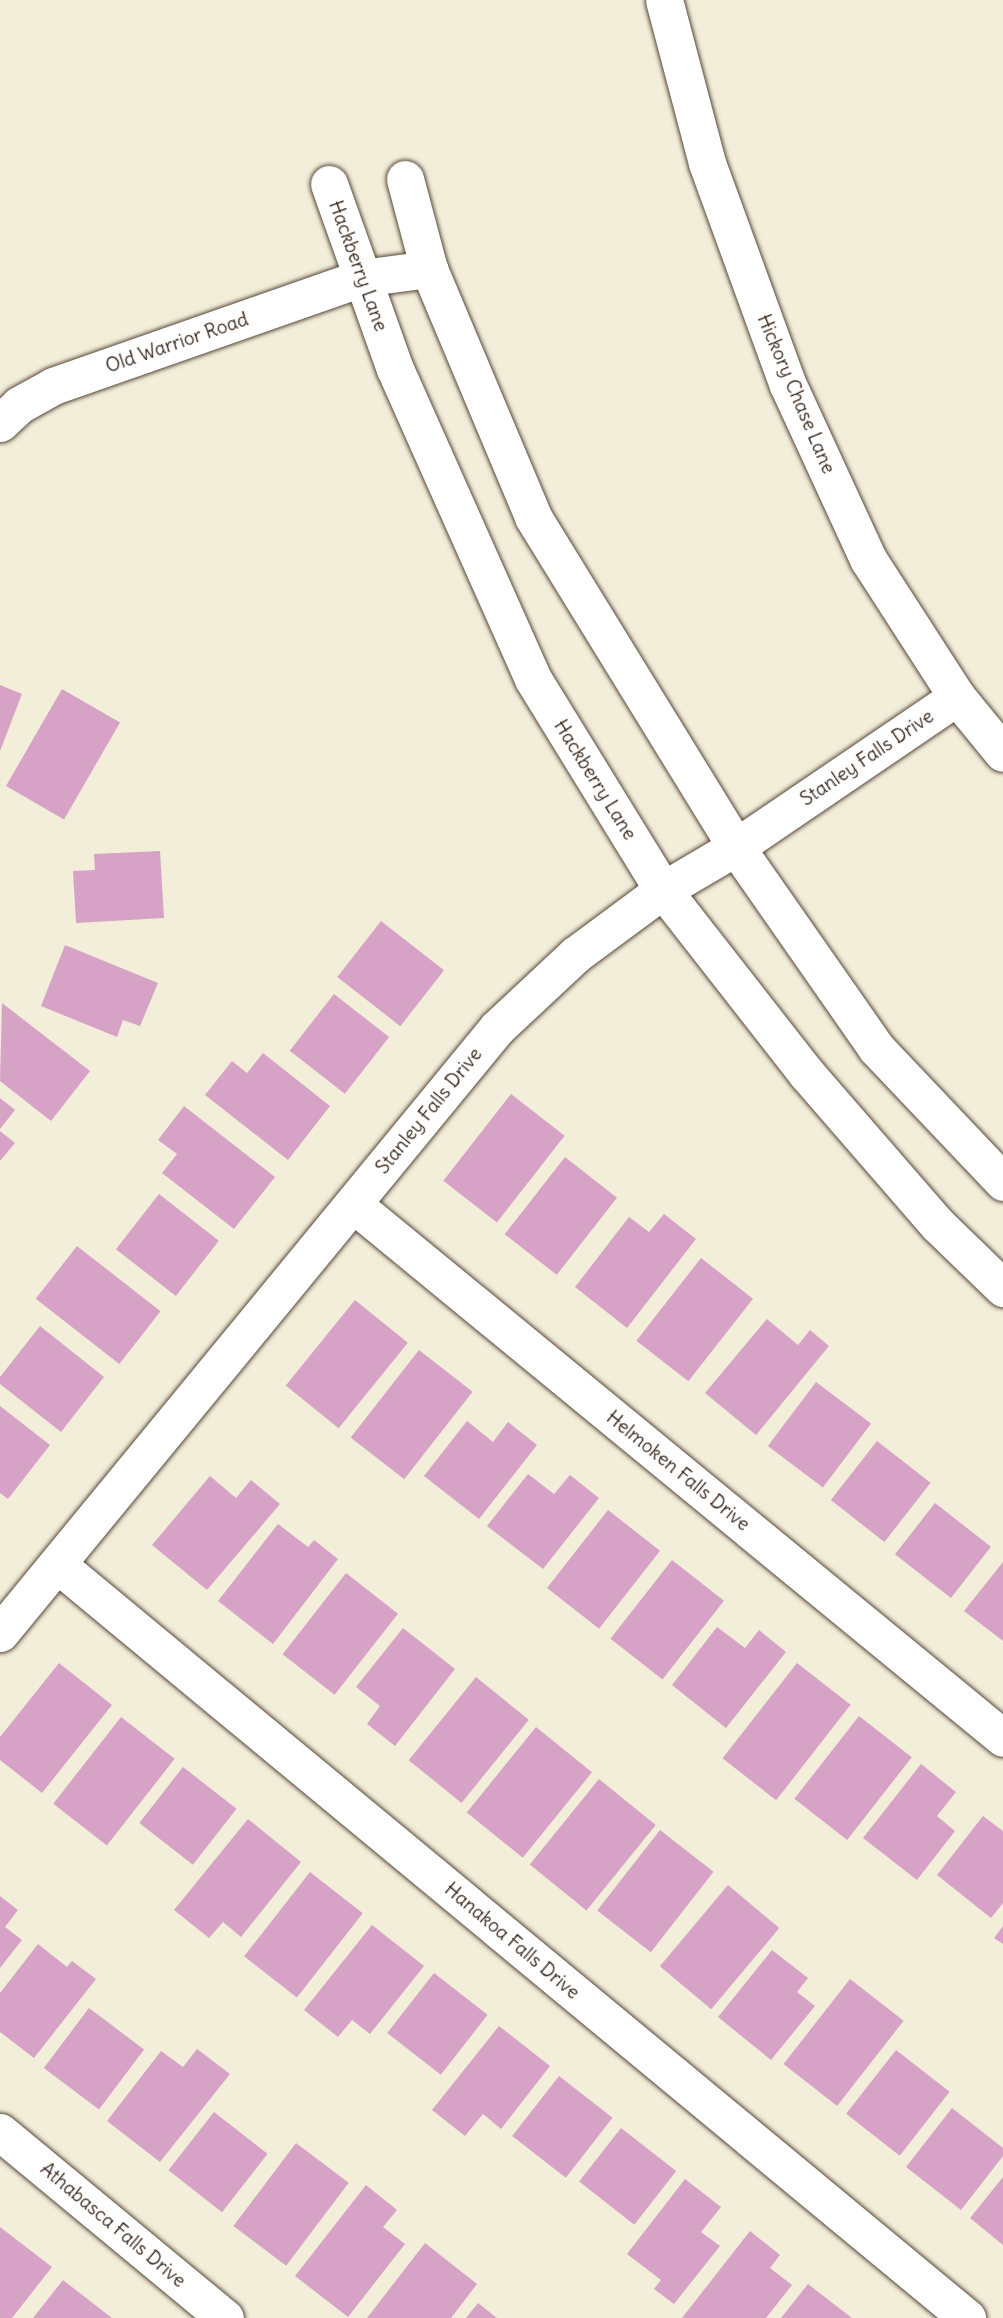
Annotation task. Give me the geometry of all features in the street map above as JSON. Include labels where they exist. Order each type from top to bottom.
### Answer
[{"type":"street","name":"Hickory Chase Lane","points":[[664,0],[707,163],[788,385],[868,559],[957,697],[1003,753]]},
{"type":"street","points":[[405,179],[429,269],[533,517],[736,847],[876,1048],[1003,1182]]},
{"type":"street","name":"Hackberry Lane","points":[[329,184],[395,369],[533,679],[663,890],[807,1074],[938,1225],[1003,1288]]},
{"type":"street","name":"Old Warrior Road","points":[[0,423],[19,405],[53,386],[361,278],[429,269]]},
{"type":"street","name":"Stanley Falls Drive","points":[[0,1633],[497,1028],[575,955],[663,890],[736,847],[957,697]]},
{"type":"street","name":"Helmoken Falls Drive","points":[[353,1204],[1003,1738]]},
{"type":"street","name":"Hanakoa Falls Drive","points":[[57,1564],[967,2318]]},
{"type":"street","name":"Athabasca Falls Drive","points":[[0,2132],[225,2318]]},
{"type":"building","points":[[0,685],[22,694],[0,751]]},
{"type":"building","points":[[62,689],[120,722],[64,819],[6,786]]},
{"type":"building","points":[[160,851],[164,918],[76,923],[73,871],[95,870],[94,854]]},
{"type":"building","points":[[381,921],[444,970],[400,1026],[337,977]]},
{"type":"building","points":[[65,945],[158,983],[140,1026],[123,1020],[117,1037],[41,1006]]},
{"type":"building","points":[[334,994],[389,1037],[345,1094],[290,1051]]},
{"type":"building","points":[[2,1003],[90,1071],[51,1121],[0,1081]]},
{"type":"building","points":[[263,1053],[330,1106],[288,1160],[205,1095],[232,1061],[247,1073]]},
{"type":"building","points":[[511,1094],[565,1136],[497,1223],[443,1181]]},
{"type":"building","points":[[0,1098],[15,1110],[0,1129]]},
{"type":"building","points":[[184,1106],[275,1177],[234,1229],[162,1173],[177,1154],[158,1140]]},
{"type":"building","points":[[0,1131],[15,1143],[0,1161]]},
{"type":"building","points":[[565,1157],[617,1198],[557,1275],[505,1234]]},
{"type":"building","points":[[159,1194],[219,1241],[176,1296],[116,1249]]},
{"type":"building","points":[[664,1214],[696,1239],[627,1328],[575,1287],[629,1217],[649,1232]]},
{"type":"building","points":[[77,1246],[161,1311],[119,1364],[36,1299]]},
{"type":"building","points":[[701,1258],[753,1299],[688,1381],[636,1341]]},
{"type":"building","points":[[355,1300],[408,1343],[339,1428],[286,1385]]},
{"type":"building","points":[[767,1319],[798,1345],[810,1330],[829,1346],[756,1435],[705,1393]]},
{"type":"building","points":[[40,1326],[104,1377],[61,1432],[0,1384],[0,1377]]},
{"type":"building","points":[[419,1350],[473,1392],[404,1479],[351,1437]]},
{"type":"building","points":[[816,1382],[871,1424],[823,1487],[768,1446]]},
{"type":"building","points":[[0,1406],[50,1445],[8,1499],[0,1493]]},
{"type":"building","points":[[467,1421],[493,1442],[508,1422],[537,1445],[479,1519],[424,1476]]},
{"type":"building","points":[[877,1441],[931,1483],[884,1542],[831,1500]]},
{"type":"building","points":[[528,1474],[554,1494],[570,1475],[599,1498],[543,1569],[487,1526]]},
{"type":"building","points":[[210,1476],[236,1498],[251,1480],[280,1504],[207,1590],[152,1545]]},
{"type":"building","points":[[935,1503],[991,1547],[951,1598],[895,1554]]},
{"type":"building","points":[[608,1510],[660,1551],[599,1629],[547,1588]]},
{"type":"building","points":[[278,1524],[308,1547],[314,1540],[338,1559],[273,1644],[218,1601]]},
{"type":"building","points":[[672,1560],[724,1601],[662,1679],[610,1639]]},
{"type":"building","points":[[1003,1562],[1003,1641],[964,1611]]},
{"type":"building","points":[[346,1573],[398,1614],[335,1695],[283,1654]]},
{"type":"building","points":[[717,1627],[745,1648],[759,1630],[786,1652],[726,1728],[672,1685]]},
{"type":"building","points":[[403,1628],[455,1669],[395,1746],[367,1724],[380,1706],[356,1687]]},
{"type":"building","points":[[59,1663],[112,1705],[42,1793],[0,1760],[0,1737]]},
{"type":"building","points":[[797,1663],[851,1705],[776,1800],[723,1758]]},
{"type":"building","points":[[476,1677],[529,1720],[462,1803],[409,1760]]},
{"type":"building","points":[[859,1716],[912,1757],[847,1840],[794,1799]]},
{"type":"building","points":[[121,1717],[175,1759],[107,1846],[53,1804]]},
{"type":"building","points":[[536,1727],[592,1772],[523,1858],[467,1812]]},
{"type":"building","points":[[921,1764],[956,1792],[937,1816],[955,1831],[917,1880],[863,1838]]},
{"type":"building","points":[[183,1767],[237,1809],[193,1865],[139,1823]]},
{"type":"building","points":[[599,1779],[656,1825],[587,1910],[530,1864]]},
{"type":"building","points":[[983,1816],[1003,1831],[1003,1903],[991,1918],[937,1875]]},
{"type":"building","points":[[248,1819],[301,1862],[241,1937],[223,1922],[209,1938],[174,1910]]},
{"type":"building","points":[[660,1830],[714,1872],[651,1952],[597,1910]]},
{"type":"building","points":[[310,1872],[363,1913],[297,1998],[244,1956]]},
{"type":"building","points":[[728,1885],[779,1928],[711,2009],[660,1966]]},
{"type":"building","points":[[0,1896],[18,1910],[5,1927],[22,1940],[0,1968]]},
{"type":"building","points":[[372,1925],[424,1966],[370,2034],[352,2020],[338,2037],[304,2010]]},
{"type":"building","points":[[1003,1926],[1003,1944],[994,1938]]},
{"type":"building","points":[[38,1944],[67,1967],[72,1961],[96,1979],[34,2058],[0,2032],[0,1993]]},
{"type":"building","points":[[772,1950],[808,1978],[797,1992],[815,2006],[771,2060],[718,2017]]},
{"type":"building","points":[[434,1973],[488,2015],[441,2075],[387,2033]]},
{"type":"building","points":[[850,1979],[904,2021],[837,2106],[784,2064]]},
{"type":"building","points":[[89,2008],[144,2050],[99,2109],[44,2068]]},
{"type":"building","points":[[499,2026],[550,2066],[501,2129],[483,2114],[465,2136],[432,2110]]},
{"type":"building","points":[[197,2049],[230,2074],[160,2162],[107,2121],[161,2051],[183,2067]]},
{"type":"building","points":[[896,2050],[950,2092],[900,2156],[846,2114]]},
{"type":"building","points":[[559,2076],[613,2118],[566,2178],[512,2136]]},
{"type":"building","points":[[952,2108],[1003,2148],[1003,2156],[961,2210],[906,2167]]},
{"type":"building","points":[[214,2112],[268,2154],[222,2212],[168,2170]]},
{"type":"building","points":[[621,2128],[676,2171],[634,2225],[579,2182]]},
{"type":"building","points":[[296,2143],[349,2183],[286,2266],[233,2226]]},
{"type":"building","points":[[1003,2177],[1003,2245],[970,2218]]},
{"type":"building","points":[[685,2179],[721,2207],[701,2232],[720,2246],[674,2304],[654,2289],[661,2280],[627,2254]]},
{"type":"building","points":[[366,2185],[397,2210],[383,2227],[405,2244],[348,2317],[295,2276]]},
{"type":"building","points":[[0,2227],[52,2267],[12,2318],[0,2318]]},
{"type":"building","points":[[750,2231],[780,2255],[770,2268],[792,2285],[766,2318],[682,2318]]},
{"type":"building","points":[[425,2243],[477,2284],[451,2318],[367,2318]]},
{"type":"building","points":[[63,2280],[112,2318],[33,2318]]},
{"type":"building","points":[[808,2284],[852,2318],[781,2318]]},
{"type":"building","points":[[478,2303],[497,2318],[466,2318]]}]
